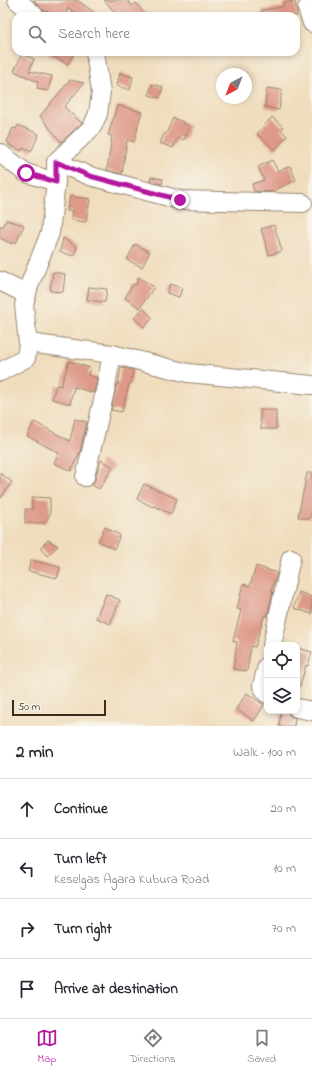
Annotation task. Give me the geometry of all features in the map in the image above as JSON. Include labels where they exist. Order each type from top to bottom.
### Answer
[{"type":"street","points":[[17,0],[30,12]]},
{"type":"street","points":[[0,372],[26,358],[28,343],[24,305],[26,294],[50,233],[56,182],[56,162],[92,127],[98,114],[101,92],[96,56]]},
{"type":"street","points":[[0,153],[26,173],[56,182]]},
{"type":"street","points":[[56,162],[90,176],[180,200],[303,203]]},
{"type":"street","points":[[0,281],[26,294]]},
{"type":"street","points":[[28,343],[112,354],[188,373],[312,385]]},
{"type":"street","points":[[85,477],[112,354]]},
{"type":"street","points":[[273,642],[291,558]]},
{"type":"street","points":[[264,678],[262,686],[264,689]]},
{"type":"street","points":[[300,709],[312,711]]},
{"type":"building","points":[[33,0],[77,0],[94,12],[74,12],[68,8],[66,12],[48,12],[43,10]]},
{"type":"building","points":[[104,0],[127,0],[132,6],[136,3],[144,12],[114,12]]},
{"type":"building","points":[[295,1],[296,12],[262,12],[262,10],[283,7],[283,3]]},
{"type":"building","points":[[21,56],[27,56],[34,59],[29,71],[52,76],[48,91],[37,89],[38,82],[14,71]]},
{"type":"building","points":[[52,56],[73,56],[68,64]]},
{"type":"building","points":[[120,73],[133,77],[130,90],[117,86]]},
{"type":"building","points":[[70,80],[84,83],[64,107],[82,123],[61,142],[40,116]]},
{"type":"building","points":[[152,84],[163,87],[160,98],[149,95]]},
{"type":"building","points":[[267,88],[282,90],[279,110],[265,107]]},
{"type":"building","points":[[117,106],[142,112],[134,142],[127,140],[122,174],[107,170],[112,136],[108,135]]},
{"type":"building","points":[[272,117],[283,127],[281,130],[287,136],[275,150],[257,134]]},
{"type":"building","points":[[173,118],[190,126],[184,140],[178,137],[173,148],[160,143]]},
{"type":"building","points":[[18,125],[39,134],[31,152],[23,148],[22,151],[9,145],[7,142],[13,128],[16,129]]},
{"type":"building","points":[[272,160],[278,171],[290,166],[296,180],[275,190],[276,192],[254,191],[252,184],[264,180],[258,167]]},
{"type":"building","points":[[151,177],[163,179],[162,184],[150,181]]},
{"type":"building","points":[[70,196],[90,199],[86,222],[71,220],[72,211],[67,211]]},
{"type":"building","points":[[6,220],[24,225],[16,243],[13,242],[12,244],[0,238],[0,225],[3,227]]},
{"type":"building","points":[[274,225],[282,251],[269,255],[261,229]]},
{"type":"building","points":[[63,238],[77,247],[74,256],[60,252]]},
{"type":"building","points":[[135,244],[150,252],[142,267],[127,260]]},
{"type":"building","points":[[53,272],[65,274],[63,292],[50,291]]},
{"type":"building","points":[[138,277],[154,287],[140,308],[125,298],[133,284],[136,285]]},
{"type":"building","points":[[170,284],[182,288],[179,297],[167,293]]},
{"type":"building","points":[[89,287],[107,289],[105,302],[87,300]]},
{"type":"building","points":[[143,308],[153,318],[144,327],[134,318]]},
{"type":"building","points":[[69,361],[90,368],[88,375],[97,378],[94,393],[74,387],[70,404],[52,399],[56,385],[61,386]]},
{"type":"building","points":[[121,368],[133,370],[131,384],[129,384],[122,412],[111,410]]},
{"type":"building","points":[[260,410],[276,410],[276,429],[261,429]]},
{"type":"building","points":[[75,419],[87,422],[80,452],[71,471],[54,463],[59,453],[27,436],[34,422],[70,441]]},
{"type":"building","points":[[101,460],[113,467],[99,489],[92,485]]},
{"type":"building","points":[[0,473],[12,482],[0,499]]},
{"type":"building","points":[[307,473],[312,473],[312,506],[310,519],[298,517]]},
{"type":"building","points":[[144,484],[177,499],[171,514],[137,499]]},
{"type":"building","points":[[32,497],[50,498],[50,514],[45,523],[25,523],[25,509],[32,509]]},
{"type":"building","points":[[105,527],[120,535],[114,549],[98,541]]},
{"type":"building","points":[[48,540],[58,546],[47,556],[40,548]]},
{"type":"building","points":[[31,560],[60,567],[57,578],[28,571]]},
{"type":"building","points":[[256,566],[277,573],[271,592],[273,592],[267,616],[264,616],[255,647],[251,646],[247,671],[233,669],[237,642],[233,641],[241,610],[237,609],[243,584],[250,586]]},
{"type":"building","points":[[299,592],[312,597],[312,614],[294,608]]},
{"type":"building","points":[[106,594],[120,600],[110,624],[96,618]]},
{"type":"building","points":[[300,649],[312,652],[308,666],[306,665],[300,686]]},
{"type":"building","points":[[247,693],[264,705],[254,721],[236,709]]},
{"type":"building","points":[[281,714],[289,714],[295,718],[294,726],[279,726]]},
{"type":"route","points":[[26,173],[56,182],[56,162],[90,176],[180,200]]}]
